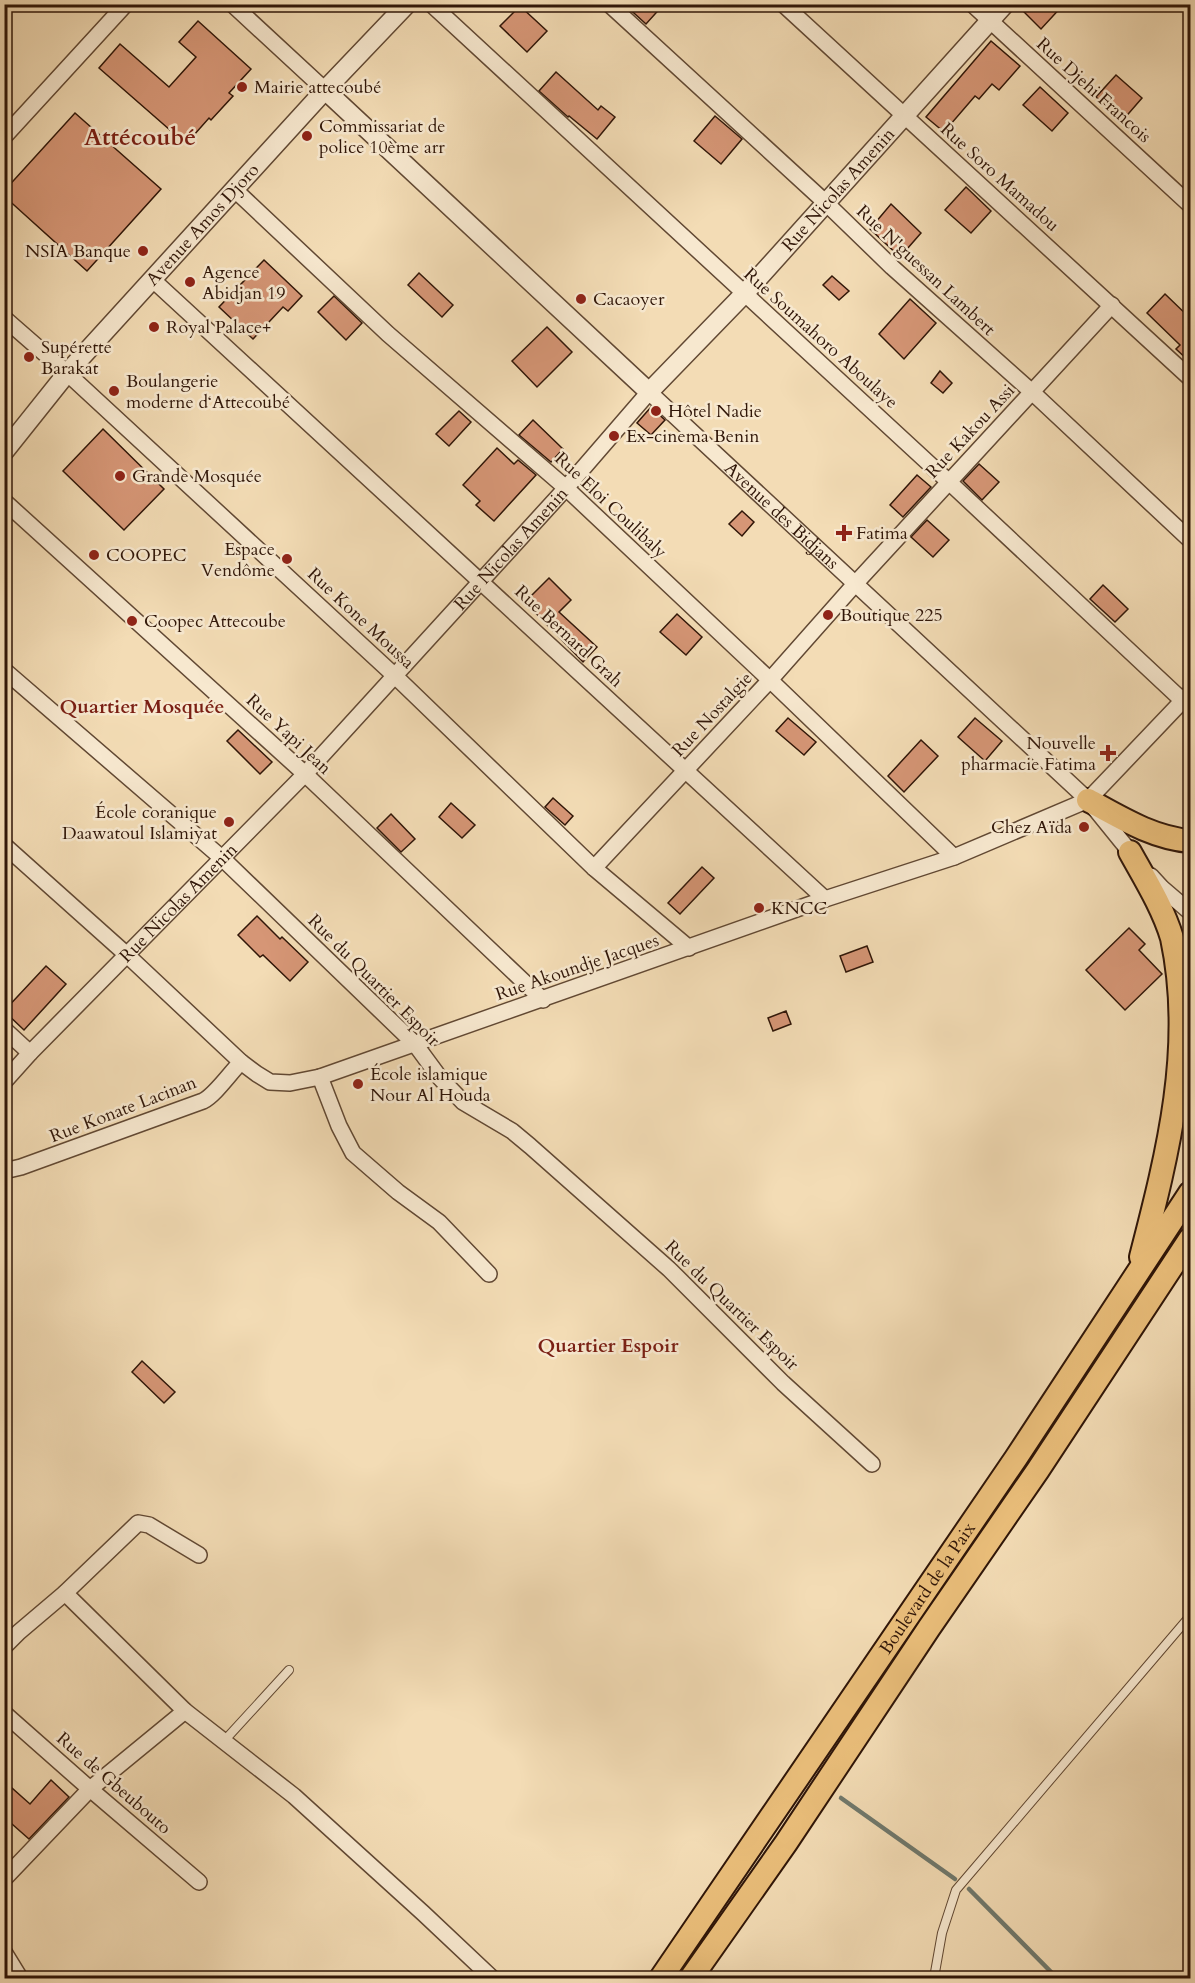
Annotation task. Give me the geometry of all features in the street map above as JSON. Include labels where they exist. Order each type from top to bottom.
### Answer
[{"type":"main road","points":[[1088,800],[1163,837],[1191,841]]},
{"type":"main road","points":[[1130,852],[1171,935],[1181,974],[1188,1022],[1182,1076],[1166,1164],[1136,1278]]},
{"type":"main road","name":"Boulevard de la Paix","points":[[661,1978],[1016,1458],[1191,1193]]},
{"type":"main road","name":"Boulevard de la Paix","points":[[692,1978],[1038,1470],[1191,1239]]},
{"type":"main road","points":[[1155,1292],[1191,1269]]},
{"type":"street","points":[[4,136],[126,4]]},
{"type":"street","name":"Avenue des Bidjans","points":[[232,4],[1088,800],[1162,888],[1191,912]]},
{"type":"street","name":"Avenue Amos Djoro","points":[[4,452],[67,373],[325,90],[407,4]]},
{"type":"street","name":"Rue Soumahoro Aboulaye","points":[[431,4],[949,482],[1187,697]]},
{"type":"street","name":"Rue N'guessan Lambert","points":[[609,4],[1191,540]]},
{"type":"street","name":"Rue Soro Mamadou","points":[[783,4],[1191,378]]},
{"type":"street","name":"Rue Djehi Francois","points":[[972,4],[1191,205]]},
{"type":"street","name":"Rue Nicolas Amenin","points":[[4,1082],[305,774],[566,488],[649,392],[744,294],[1005,4]]},
{"type":"street","name":"Rue Eloi Coulibaly","points":[[234,189],[388,334],[566,488],[954,857]]},
{"type":"street","name":"Rue Bernard Grah","points":[[153,280],[825,899]]},
{"type":"street","name":"Rue Kakou Assi","points":[[855,584],[1112,304]]},
{"type":"street","name":"Rue Kone Moussa","points":[[4,318],[67,373],[395,676],[594,868],[690,948]]},
{"type":"street","name":"Rue Yapi Jean","points":[[4,501],[305,774],[543,1000]]},
{"type":"street","name":"Rue Nostalgie","points":[[594,868],[770,680],[855,584]]},
{"type":"street","name":"Rue du Quartier Espoir","points":[[4,670],[223,858],[415,1044],[440,1078],[463,1102],[512,1131],[669,1269],[783,1383],[872,1464]]},
{"type":"street","name":"Rue Akoundje Jacques","points":[[4,845],[127,955],[241,1062],[270,1082],[290,1083],[320,1077],[825,899],[954,857],[1088,800],[1187,697]]},
{"type":"street","points":[[4,1029],[30,1053]]},
{"type":"street","name":"Rue Konate Lacinan","points":[[4,1171],[21,1167],[203,1101],[216,1091],[241,1062]]},
{"type":"street","points":[[320,1077],[339,1126],[353,1153],[439,1222],[489,1274]]},
{"type":"street","points":[[4,1647],[138,1523],[154,1528],[199,1555]]},
{"type":"street","points":[[65,1593],[185,1710],[294,1796],[492,1978]]},
{"type":"street","points":[[4,1879],[90,1789],[185,1710]]},
{"type":"street","name":"Rue de Gbeubouto","points":[[4,1713],[199,1882]]},
{"type":"street","points":[[4,1952],[20,1978]]},
{"type":"lane","points":[[934,1978],[942,1933],[956,1890],[1191,1616]]},
{"type":"lane","points":[[224,1742],[289,1670]]},
{"type":"building","points":[[624,4],[664,4],[646,24]]},
{"type":"building","points":[[1016,4],[1064,4],[1041,29]]},
{"type":"building","points":[[520,6],[547,31],[527,52],[500,26]]},
{"type":"building","points":[[198,21],[251,69],[229,93],[233,96],[186,144],[99,68],[120,44],[169,87],[196,57],[179,42]]},
{"type":"building","points":[[991,41],[1020,66],[999,90],[992,84],[979,99],[975,96],[944,132],[926,117]]},
{"type":"building","points":[[556,72],[598,110],[601,106],[615,117],[597,139],[539,91]]},
{"type":"building","points":[[1116,75],[1142,98],[1123,120],[1096,97]]},
{"type":"building","points":[[1040,87],[1068,113],[1052,131],[1023,105]]},
{"type":"building","points":[[75,113],[161,189],[87,271],[4,196],[4,191]]},
{"type":"building","points":[[715,116],[742,139],[721,164],[694,141]]},
{"type":"building","points":[[966,187],[991,211],[971,233],[945,210]]},
{"type":"building","points":[[891,204],[921,233],[900,257],[870,229]]},
{"type":"building","points":[[264,260],[302,296],[288,311],[283,307],[253,339],[219,307]]},
{"type":"building","points":[[419,273],[453,305],[442,317],[408,285]]},
{"type":"building","points":[[832,276],[849,291],[839,300],[823,285]]},
{"type":"building","points":[[1165,294],[1191,319],[1191,363],[1176,349],[1180,345],[1147,313]]},
{"type":"building","points":[[334,296],[362,323],[346,340],[318,312]]},
{"type":"building","points":[[910,299],[936,323],[904,359],[879,334]]},
{"type":"building","points":[[547,327],[572,352],[537,387],[512,361]]},
{"type":"building","points":[[940,371],[952,383],[943,393],[931,383]]},
{"type":"building","points":[[651,407],[665,420],[651,435],[637,423]]},
{"type":"building","points":[[459,411],[471,422],[449,446],[436,434]]},
{"type":"building","points":[[533,420],[563,449],[551,462],[519,435]]},
{"type":"building","points":[[103,429],[164,489],[124,530],[63,471]]},
{"type":"building","points":[[497,448],[514,464],[518,460],[536,475],[494,521],[476,505],[480,501],[463,485]]},
{"type":"building","points":[[979,464],[999,482],[982,500],[963,481]]},
{"type":"building","points":[[917,475],[931,487],[903,517],[890,505]]},
{"type":"building","points":[[742,511],[754,522],[742,536],[729,524]]},
{"type":"building","points":[[927,520],[949,540],[933,557],[911,537]]},
{"type":"building","points":[[549,578],[571,600],[559,612],[597,647],[583,662],[525,602]]},
{"type":"building","points":[[1103,585],[1128,609],[1115,622],[1090,599]]},
{"type":"building","points":[[677,614],[702,637],[686,655],[660,632]]},
{"type":"building","points":[[788,718],[816,742],[804,755],[776,731]]},
{"type":"building","points":[[975,718],[1002,741],[985,761],[958,737]]},
{"type":"building","points":[[238,730],[272,762],[260,774],[227,741]]},
{"type":"building","points":[[921,740],[938,756],[904,792],[888,776]]},
{"type":"building","points":[[553,798],[573,816],[565,825],[545,807]]},
{"type":"building","points":[[451,803],[475,825],[462,838],[439,817]]},
{"type":"building","points":[[391,814],[415,839],[401,852],[377,828]]},
{"type":"building","points":[[702,867],[714,878],[680,914],[668,903]]},
{"type":"building","points":[[257,916],[308,962],[290,981],[263,955],[260,957],[238,935]]},
{"type":"building","points":[[1129,928],[1145,944],[1139,950],[1162,974],[1125,1010],[1086,970]]},
{"type":"building","points":[[867,946],[873,962],[846,972],[840,956]]},
{"type":"building","points":[[46,966],[66,984],[24,1030],[4,1011]]},
{"type":"building","points":[[786,1011],[791,1024],[773,1031],[768,1018]]},
{"type":"building","points":[[142,1361],[175,1392],[164,1403],[132,1372]]},
{"type":"building","points":[[51,1780],[69,1797],[29,1839],[4,1817],[4,1781],[30,1804]]},
{"type":"waterway","points":[[841,1798],[955,1879]]},
{"type":"waterway","points":[[969,1889],[1057,1978]]},
{"type":"place","name":"Mairie attecoubé","points":[[242,87]]},
{"type":"place","name":"Commissariat de police 10ème arr","points":[[307,136]]},
{"type":"place","name":"NSIA Banque","points":[[143,251]]},
{"type":"place","name":"Agence Abidjan 19","points":[[190,282]]},
{"type":"place","name":"Cacaoyer","points":[[581,299]]},
{"type":"place","name":"Royal Palace+","points":[[154,327]]},
{"type":"place","name":"Supérette Barakat","points":[[29,357]]},
{"type":"place","name":"Boulangerie moderne d‘Attecoubé","points":[[114,391]]},
{"type":"place","name":"Hôtel Nadie","points":[[656,411]]},
{"type":"place","name":"Ex-cinema Benin","points":[[614,436]]},
{"type":"place","name":"Grande Mosquée","points":[[120,476]]},
{"type":"place","name":"Fatima","points":[[844,533]]},
{"type":"place","name":"COOPEC","points":[[94,555]]},
{"type":"place","name":"Espace Vendôme","points":[[287,559]]},
{"type":"place","name":"Boutique 225","points":[[828,615]]},
{"type":"place","name":"Coopec Attecoube","points":[[132,621]]},
{"type":"place","name":"Nouvelle pharmacie Fatima","points":[[1108,753]]},
{"type":"place","name":"École coranique Daawatoul Islamiyat","points":[[229,822]]},
{"type":"place","name":"Chez Aïda","points":[[1084,827]]},
{"type":"place","name":"KNCC","points":[[759,908]]},
{"type":"place","name":"École islamique Nour Al Houda","points":[[358,1084]]},
{"type":"district","name":"Attécoubé","points":[[140,137]]},
{"type":"district","name":"Quartier Mosquée","points":[[142,706]]},
{"type":"district","name":"Quartier Espoir","points":[[608,1345]]}]
